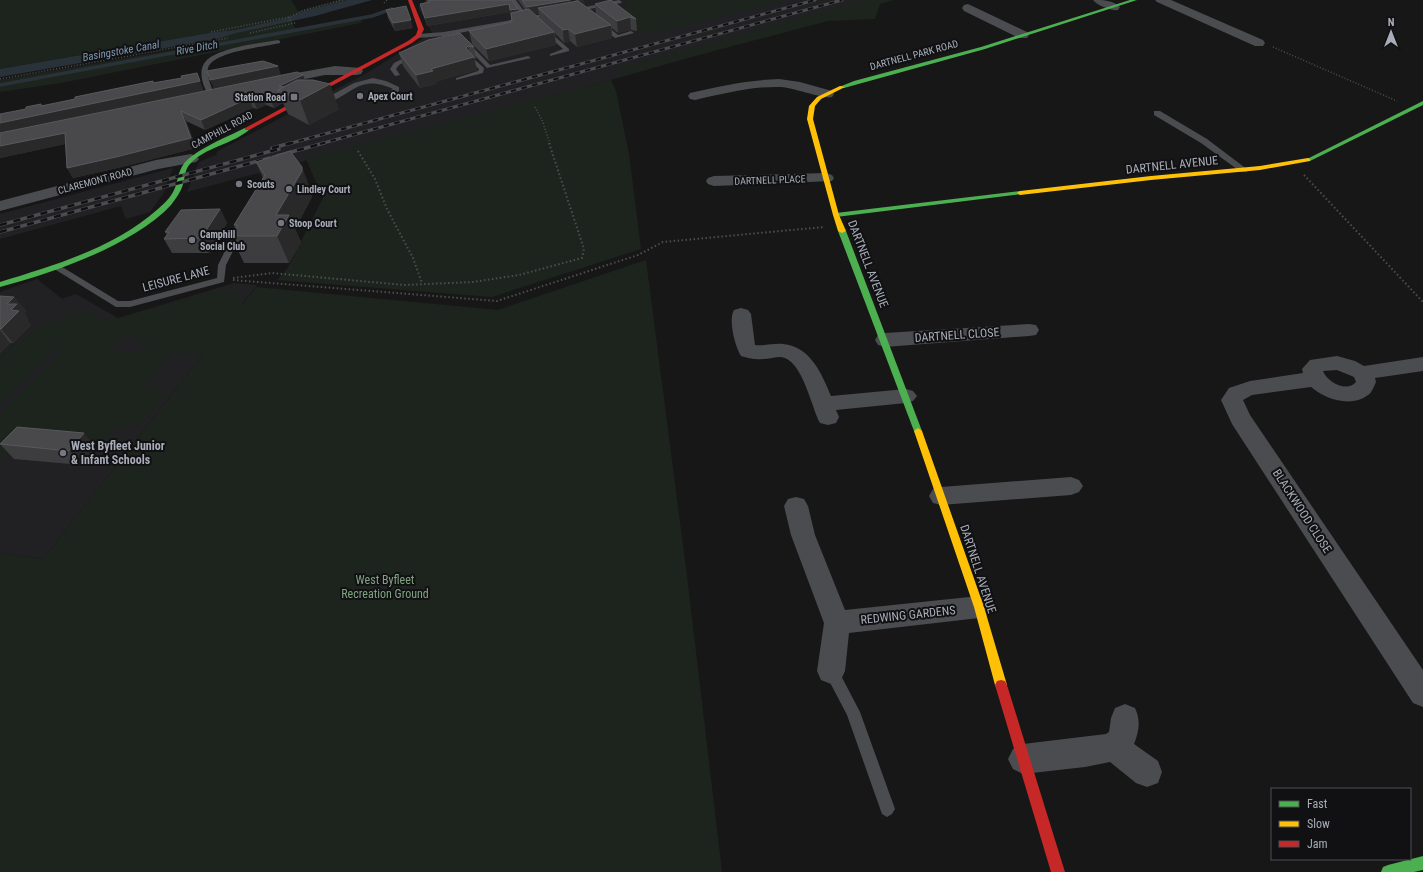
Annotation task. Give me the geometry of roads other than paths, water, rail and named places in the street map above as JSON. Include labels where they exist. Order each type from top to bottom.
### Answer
[{"type":"street","points":[[410,0],[421,28],[421,32],[418,36]]},
{"type":"street","points":[[1099,0],[1114,7]]},
{"type":"street","name":"DARTNELL PARK ROAD","points":[[836,215],[810,120],[812,106],[818,98],[856,82],[1023,36],[1135,0]]},
{"type":"street","points":[[1161,0],[1259,43]]},
{"type":"street","points":[[968,8],[1023,36]]},
{"type":"street","name":"CAMPHILL ROAD","points":[[0,285],[56,267],[116,241],[162,210],[179,188],[182,169],[191,159],[405,45],[418,36]]},
{"type":"street","points":[[258,85],[329,70],[340,69],[356,71]]},
{"type":"street","points":[[695,96],[731,89],[771,84],[790,84],[827,94]]},
{"type":"street","points":[[196,98],[218,94]]},
{"type":"street","name":"DARTNELL AVENUE","points":[[1058,872],[1023,759],[979,607],[906,396],[836,215],[1121,182],[1244,170],[1306,161],[1423,103]]},
{"type":"street","name":"CLAREMONT ROAD","points":[[0,206],[156,165],[191,159]]},
{"type":"street","name":"DARTNELL PLACE","points":[[714,181],[826,178]]},
{"type":"street","points":[[741,314],[744,342],[748,351],[755,353],[785,351],[797,355],[804,363],[825,411],[906,396]]},
{"type":"street","name":"DARTNELL CLOSE","points":[[885,340],[1029,330]]},
{"type":"street","points":[[1362,373],[1366,382],[1364,388],[1357,393],[1343,393],[1329,389],[1315,379],[1312,374],[1312,369],[1318,365],[1337,363],[1348,366],[1362,373],[1423,364]]},
{"type":"street","name":"BLACKWOOD CLOSE","points":[[1315,379],[1250,388],[1236,393],[1232,400],[1245,424],[1423,694]]},
{"type":"street","points":[[941,496],[1033,497],[1071,486]]},
{"type":"street","points":[[796,506],[801,530],[837,623],[831,671]]},
{"type":"street","name":"REDWING GARDENS","points":[[837,623],[979,607]]},
{"type":"street","points":[[1023,759],[1093,751],[1114,747],[1122,738],[1125,718]]},
{"type":"street","points":[[1114,747],[1147,772]]},
{"type":"street","points":[[1388,872],[1423,863]]},
{"type":"lane","points":[[513,0],[526,20]]},
{"type":"lane","points":[[570,11],[598,3],[619,2]]},
{"type":"lane","points":[[578,8],[587,14]]},
{"type":"lane","points":[[418,36],[454,37],[563,12]]},
{"type":"lane","points":[[533,18],[567,50],[552,55]]},
{"type":"lane","points":[[593,18],[617,36],[631,33]]},
{"type":"lane","points":[[454,37],[489,67],[528,58]]},
{"type":"lane","points":[[454,37],[482,69],[482,72],[458,79]]},
{"type":"lane","points":[[218,94],[206,78],[205,67],[209,61],[222,54],[278,42]]},
{"type":"lane","points":[[397,75],[393,69],[396,64],[424,51]]},
{"type":"lane","points":[[303,99],[314,103],[324,102],[364,81],[373,79],[397,88],[396,91],[382,100]]},
{"type":"lane","points":[[1157,113],[1204,141],[1244,170]]},
{"type":"lane","name":"LEISURE LANE","points":[[56,267],[116,304],[121,305],[135,303],[221,280],[222,265],[243,223]]},
{"type":"lane","points":[[831,671],[852,712],[877,777],[887,809]]},
{"type":"water","name":"Basingstoke Canal","points":[[347,0],[372,0],[315,16],[236,33],[217,39],[0,77],[0,69],[215,32],[235,30],[287,18],[304,11]]},
{"type":"waterway","name":"Rive Ditch","points":[[0,85],[372,16],[392,9]]},
{"type":"railway","points":[[288,144],[815,0]]},
{"type":"railway","points":[[320,144],[842,0]]},
{"type":"railway","points":[[272,148],[291,143]]},
{"type":"railway","points":[[0,232],[324,143]]},
{"type":"railway","points":[[0,225],[279,149]]},
{"type":"place","name":"Apex Court","points":[[360,96]]},
{"type":"place","name":"Station Road","points":[[294,97]]},
{"type":"place","name":"Scouts","points":[[239,184]]},
{"type":"place","name":"Lindley Court","points":[[289,189]]},
{"type":"place","name":"Stoop Court","points":[[281,223]]},
{"type":"place","name":"Camphill Social Club","points":[[192,240]]},
{"type":"place","name":"West Byfleet Junior & Infant Schools","points":[[63,453]]},
{"type":"park label","name":"West Byfleet Recreation Ground","points":[[385,587]]}]
